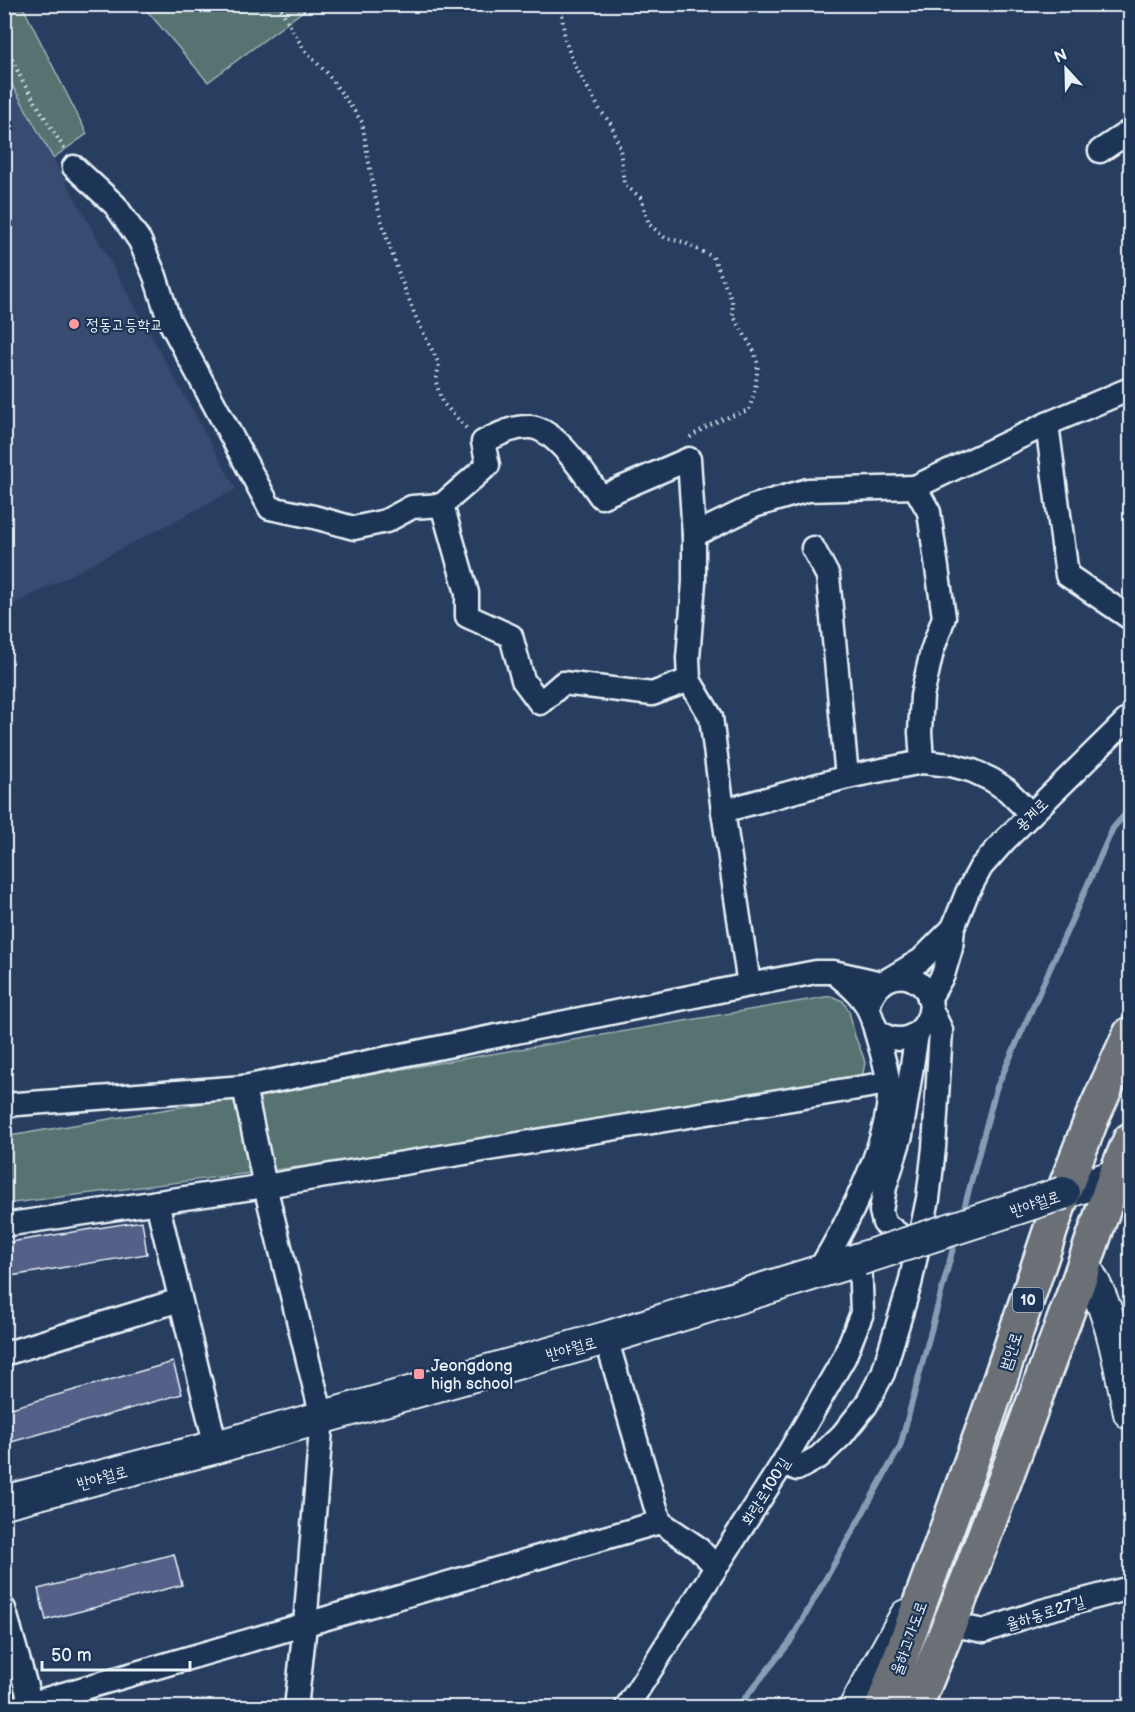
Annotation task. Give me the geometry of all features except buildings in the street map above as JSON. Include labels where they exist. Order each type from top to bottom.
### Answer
[{"type":"highway","name":"범안로","points":[[933,1568],[991,1408],[1063,1194],[1092,1118],[1131,1034]]},
{"type":"highway","name":"10","points":[[968,1579],[1084,1267],[1123,1173],[1131,1140]]},
{"type":"highway","name":"율하고가도로","points":[[882,1707],[933,1568]]},
{"type":"highway","name":"율하고가도로","points":[[915,1707],[968,1579]]},
{"type":"main road","name":"반야월로","points":[[4,1502],[216,1447],[606,1338],[860,1259],[1123,1173]]},
{"type":"main road","points":[[1084,1267],[1096,1284],[1107,1311],[1131,1413]]},
{"type":"main road","points":[[855,1707],[933,1568]]},
{"type":"main road","points":[[931,1707],[959,1626],[968,1579]]},
{"type":"street","points":[[1100,151],[1131,131]]},
{"type":"street","points":[[74,167],[115,205],[140,241],[155,276],[169,320],[270,508],[354,528],[386,521],[412,507],[442,505],[488,465],[483,442],[510,429],[530,426],[549,435],[569,453],[601,497],[689,459],[694,535],[689,680],[711,717],[749,986]]},
{"type":"street","points":[[694,535],[754,506],[808,490],[915,487],[1047,423],[1131,389]]},
{"type":"street","points":[[1047,423],[1067,575],[1131,618]]},
{"type":"street","points":[[915,487],[929,512],[944,617],[932,651],[922,696],[920,732],[922,762]]},
{"type":"street","points":[[442,505],[467,593],[467,616],[511,636],[524,680],[540,703],[563,683],[652,694],[689,680]]},
{"type":"street","points":[[813,548],[828,576],[847,777]]},
{"type":"street","name":"용계로","points":[[930,1004],[943,975],[951,948],[953,928],[967,893],[981,867],[1031,814],[1131,717]]},
{"type":"street","points":[[723,811],[847,777],[922,762],[951,765],[973,771],[992,780],[1007,790],[1031,814]]},
{"type":"street","name":"용계로","points":[[886,981],[921,960],[953,928]]},
{"type":"street","points":[[4,1105],[244,1087],[816,972],[833,972],[886,981],[901,977],[919,983],[925,990],[941,1029],[934,1148],[928,1199],[915,1263],[896,1335],[883,1373],[866,1405],[842,1435],[819,1457],[797,1469],[783,1463]]},
{"type":"street","points":[[833,972],[851,987],[881,1033],[889,1037],[908,1038],[917,1034]]},
{"type":"street","points":[[818,1272],[838,1239],[875,1154],[884,1125],[889,1098],[888,1083],[871,1017],[870,999],[886,981]]},
{"type":"street","points":[[910,1243],[884,1223],[881,1211],[885,1188],[901,1135],[917,1034],[929,1018],[930,1004]]},
{"type":"street","points":[[4,1225],[265,1186],[888,1083]]},
{"type":"street","points":[[244,1087],[265,1186],[322,1417],[296,1707]]},
{"type":"street","points":[[157,1202],[216,1447]]},
{"type":"street","name":"화랑로100길","points":[[626,1707],[783,1463],[844,1358],[862,1313],[860,1259]]},
{"type":"street","points":[[4,1354],[180,1300]]},
{"type":"street","points":[[606,1338],[660,1522],[697,1547],[716,1566]]},
{"type":"street","points":[[4,1609],[26,1706],[660,1522]]},
{"type":"street","name":"율하동로27길","points":[[959,1626],[984,1631],[1042,1611],[1131,1588]]},
{"type":"path","points":[[278,4],[304,50],[327,73],[362,122],[374,192],[382,223],[416,318],[439,364],[436,382],[442,402],[474,437],[483,442]]},
{"type":"path","points":[[556,4],[562,15],[565,40],[574,64],[600,110],[611,124],[620,148],[624,184],[641,198],[649,224],[665,238],[683,242],[713,256],[732,301],[733,315],[754,351],[758,365],[755,390],[749,410],[723,418],[705,427],[688,440],[683,454],[689,459]]},
{"type":"path","points":[[4,43],[23,82],[74,167]]},
{"type":"shaded area","name":"정동고등학교","points":[[5,72],[236,489],[4,609]]},
{"type":"green space","points":[[4,5],[22,5],[87,134],[53,158],[5,72]]},
{"type":"green space","points":[[142,5],[311,5],[208,82]]},
{"type":"green space","points":[[831,996],[843,1001],[849,1011],[863,1056],[865,1063],[863,1073],[855,1079],[306,1166],[5,1204],[4,1137]]},
{"type":"waterway","points":[[962,1216],[996,1089],[1113,828],[1130,809]]},
{"type":"waterway","points":[[737,1708],[790,1642],[900,1447],[956,1237]]},
{"type":"place","name":"정동고등학교","points":[[74,324]]},
{"type":"place","name":"Jeongdong high school","points":[[419,1374]]}]
